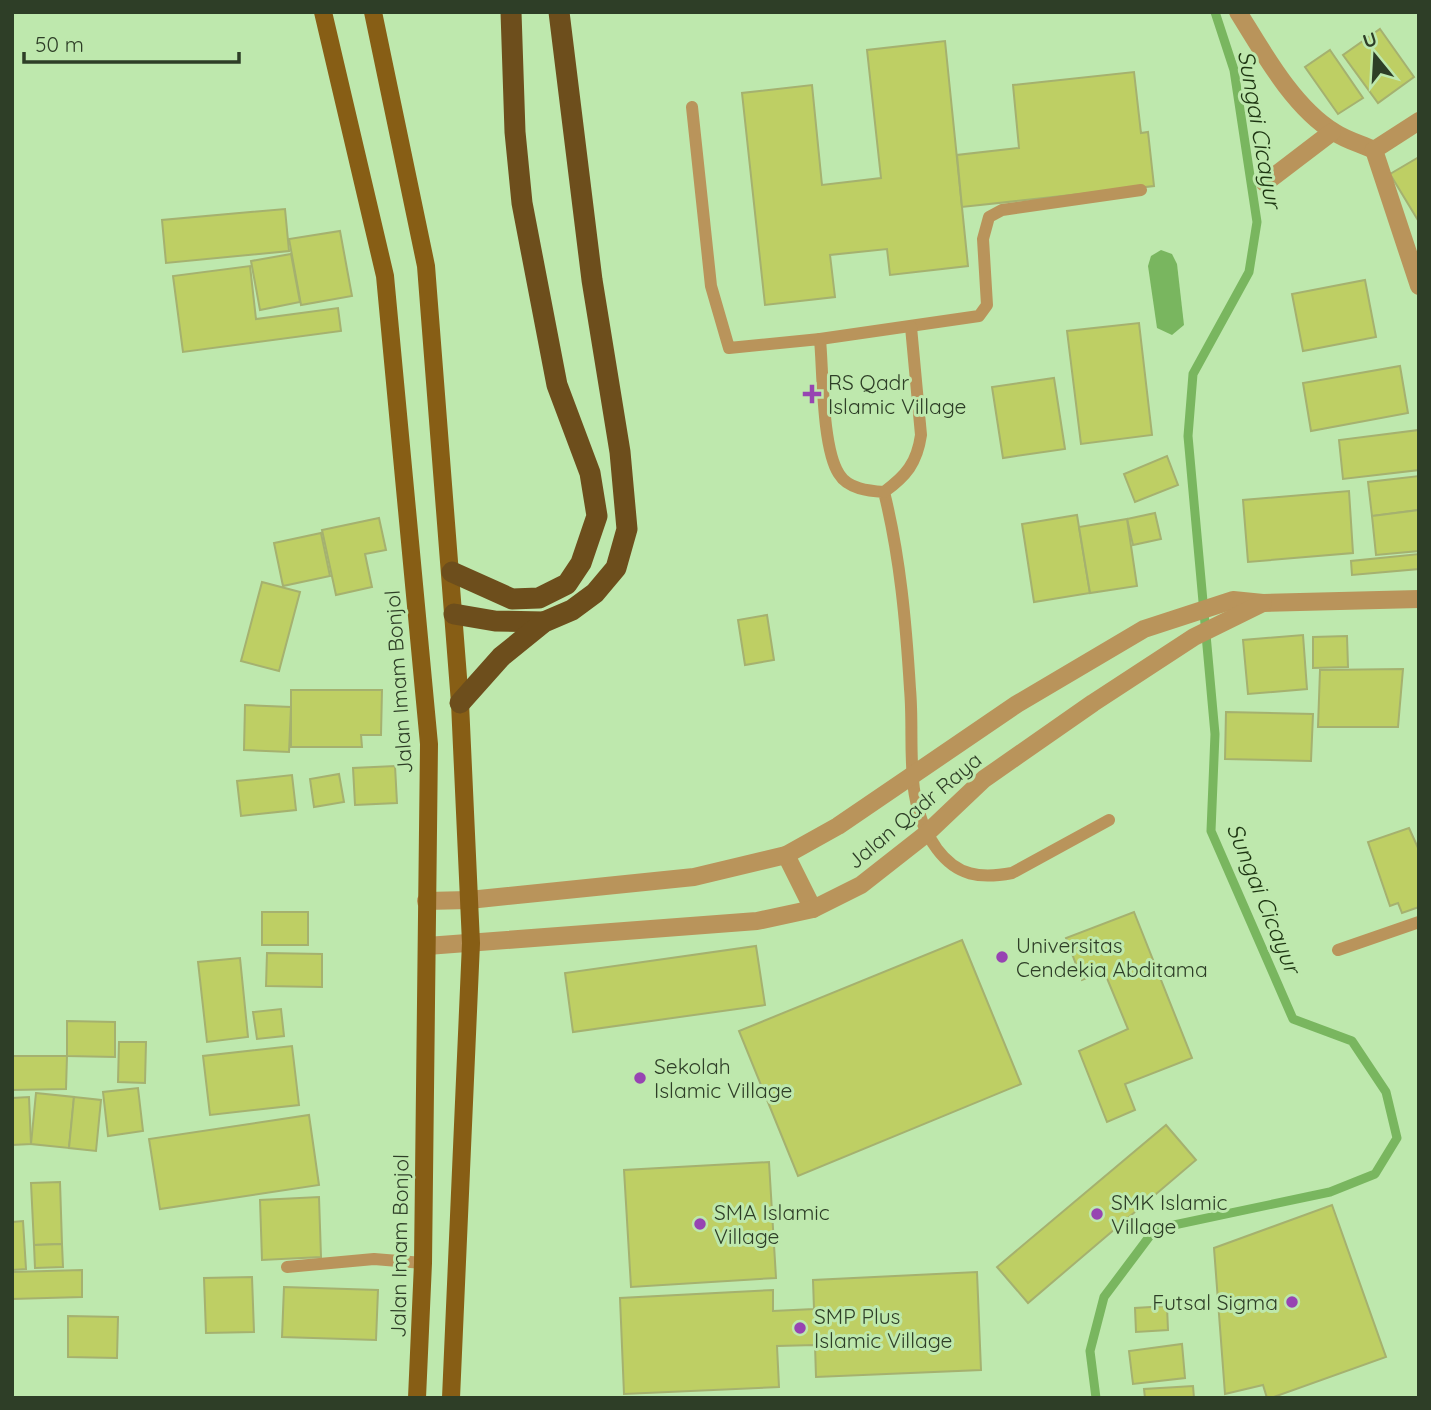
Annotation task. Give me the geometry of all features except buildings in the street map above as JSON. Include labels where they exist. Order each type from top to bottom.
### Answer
[{"type":"highway","points":[[452,572],[512,599],[539,598],[568,584],[581,564],[597,516],[590,473],[557,385],[524,216],[516,132],[511,12]]},
{"type":"highway","points":[[460,703],[501,657],[544,622],[572,610],[595,593],[616,568],[627,529],[620,452],[592,280],[559,12]]},
{"type":"highway","points":[[454,614],[495,621],[544,622]]},
{"type":"main road","name":"Jalan Imam Bonjol","points":[[323,12],[385,276],[429,744],[423,1263],[417,1398]]},
{"type":"main road","points":[[373,12],[426,266],[452,572],[460,703],[471,943],[451,1398]]},
{"type":"street","points":[[1238,12],[1276,74],[1332,132],[1374,150],[1419,286]]},
{"type":"street","points":[[1374,150],[1419,121]]},
{"type":"street","points":[[1265,183],[1332,132]]},
{"type":"street","name":"Jalan Qadr Raya","points":[[426,901],[470,900],[694,877],[786,855],[838,826],[1017,704],[1144,629],[1190,611],[1263,603],[1419,599]]},
{"type":"street","name":"Jalan Qadr Raya","points":[[427,946],[757,921],[813,909],[861,885],[926,834],[984,779],[1235,608]]},
{"type":"street","points":[[786,855],[813,909]]},
{"type":"lane","points":[[692,107],[711,286],[729,348],[820,339],[979,316],[984,311],[984,239],[989,217],[1002,210],[1140,190]]},
{"type":"lane","points":[[820,339],[827,427],[839,475],[848,483],[866,490],[884,492],[905,477],[918,451],[921,435],[911,327]]},
{"type":"lane","points":[[884,492],[896,538],[911,691],[916,810],[926,834],[945,860],[960,872],[968,875],[997,876],[1012,873],[1109,820]]},
{"type":"lane","points":[[1338,950],[1419,922]]},
{"type":"lane","points":[[286,1267],[374,1259],[423,1263]]},
{"type":"shaded area","points":[[1161,250],[1172,254],[1177,264],[1184,325],[1172,335],[1157,328],[1148,266],[1151,256]]},
{"type":"waterway","name":"Sungai Cicayur","points":[[1096,1398],[1090,1351],[1104,1297],[1155,1229],[1330,1192],[1375,1174],[1397,1138],[1386,1092],[1352,1041],[1293,1019],[1211,831],[1215,734],[1188,436],[1193,374],[1249,272],[1257,222],[1234,70],[1215,12]]},
{"type":"place","name":"RS Qadr Islamic Village","points":[[812,394]]},
{"type":"place","name":"Universitas Cendekia Abditama","points":[[1002,957]]},
{"type":"place","name":"Sekolah Islamic Village","points":[[640,1078]]},
{"type":"place","name":"SMK Islamic Village","points":[[1097,1214]]},
{"type":"place","name":"SMA Islamic Village","points":[[700,1224]]},
{"type":"place","name":"Futsal Sigma","points":[[1292,1302]]},
{"type":"place","name":"SMP Plus Islamic Village","points":[[800,1328]]}]
